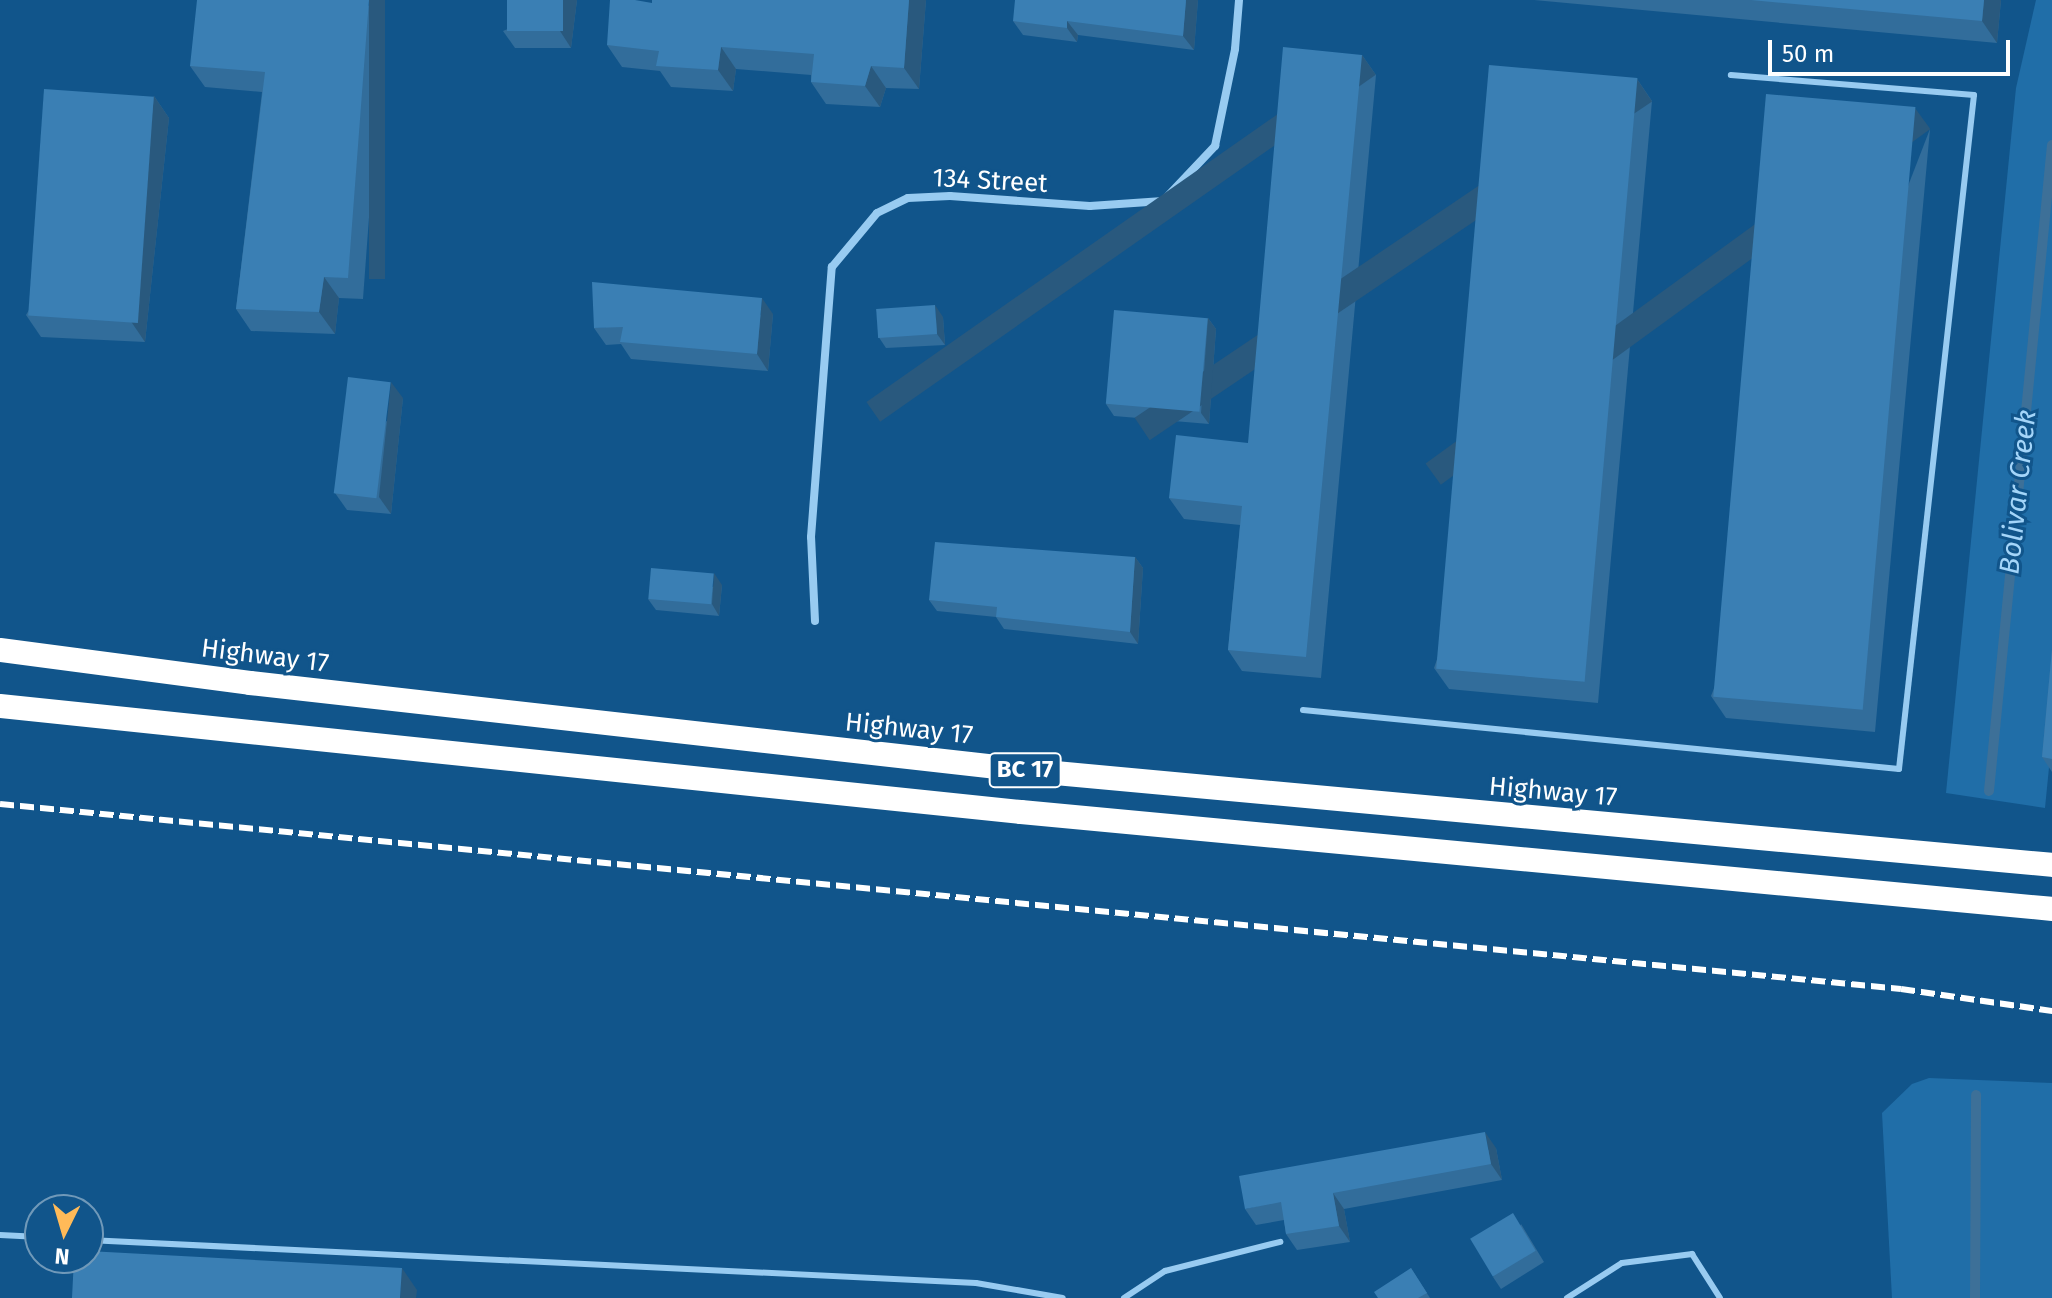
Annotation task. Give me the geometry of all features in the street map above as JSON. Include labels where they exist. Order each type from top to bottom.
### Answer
[{"type":"highway","name":"Highway 17","points":[[0,650],[250,683],[1023,770],[2052,865]]},
{"type":"highway","name":"BC 17","points":[[0,706],[1021,812],[2052,909]]},
{"type":"street","name":"134 Street","points":[[815,621],[811,537],[832,267],[877,213],[908,198],[950,196],[1090,206],[1163,201],[1215,146],[1235,49],[1239,0]]},
{"type":"lane","points":[[1303,710],[1899,769],[1974,95],[1731,75]]},
{"type":"lane","points":[[0,1235],[24,1236]]},
{"type":"lane","points":[[104,1241],[976,1283],[1063,1298]]},
{"type":"lane","points":[[1124,1298],[1165,1271],[1280,1242]]},
{"type":"lane","points":[[1567,1298],[1622,1263],[1692,1254],[1720,1298]]},
{"type":"shaded area","points":[[2036,0],[2052,0],[2052,737],[2045,808],[1946,793],[2016,88]]},
{"type":"shaded area","points":[[1929,1078],[2052,1083],[2052,1298],[1892,1298],[1882,1113],[1912,1084]]},
{"type":"building","points":[[197,0],[369,0],[348,278],[324,277],[319,312],[236,309],[265,72],[190,66]]},
{"type":"building","points":[[507,0],[563,0],[563,31],[507,31]]},
{"type":"building","points":[[610,0],[652,3],[652,0],[909,0],[904,68],[871,66],[865,86],[811,82],[814,54],[721,47],[718,70],[656,66],[659,51],[607,45]]},
{"type":"building","points":[[1015,0],[1186,0],[1183,36],[1067,21],[1067,28],[1013,21]]},
{"type":"building","points":[[1751,0],[1984,0],[1982,21]]},
{"type":"building","points":[[1283,47],[1362,55],[1306,657],[1228,650],[1242,506],[1169,498],[1176,435],[1248,443]]},
{"type":"building","points":[[1489,65],[1637,78],[1585,682],[1436,669]]},
{"type":"building","points":[[44,89],[154,97],[138,323],[28,315]]},
{"type":"building","points":[[1766,94],[1915,107],[1863,710],[1713,697]]},
{"type":"building","points":[[592,282],[762,298],[757,354],[620,342],[623,327],[594,328]]},
{"type":"building","points":[[935,305],[937,334],[878,338],[876,309]]},
{"type":"building","points":[[1114,310],[1208,318],[1199,412],[1106,404]]},
{"type":"building","points":[[348,377],[391,382],[376,498],[334,493]]},
{"type":"building","points":[[935,542],[1135,557],[1130,632],[996,617],[997,607],[929,600]]},
{"type":"building","points":[[651,568],[714,573],[711,604],[648,599]]},
{"type":"building","points":[[2052,649],[2052,759],[2042,757]]},
{"type":"building","points":[[1485,1132],[1491,1164],[1333,1193],[1339,1226],[1286,1234],[1281,1202],[1245,1209],[1239,1176]]},
{"type":"building","points":[[1513,1213],[1536,1251],[1493,1276],[1470,1239]]},
{"type":"building","points":[[104,1252],[402,1268],[400,1298],[72,1298],[73,1274],[104,1274]]},
{"type":"building","points":[[1411,1268],[1427,1293],[1418,1298],[1378,1298],[1374,1292]]},
{"type":"waterway","name":"Bolivar Creek","points":[[1989,791],[2052,145]]},
{"type":"waterway","name":"Bolivar Creek","points":[[1975,1298],[1976,1095]]},
{"type":"railway","points":[[0,804],[1901,989],[2052,1011]]}]
